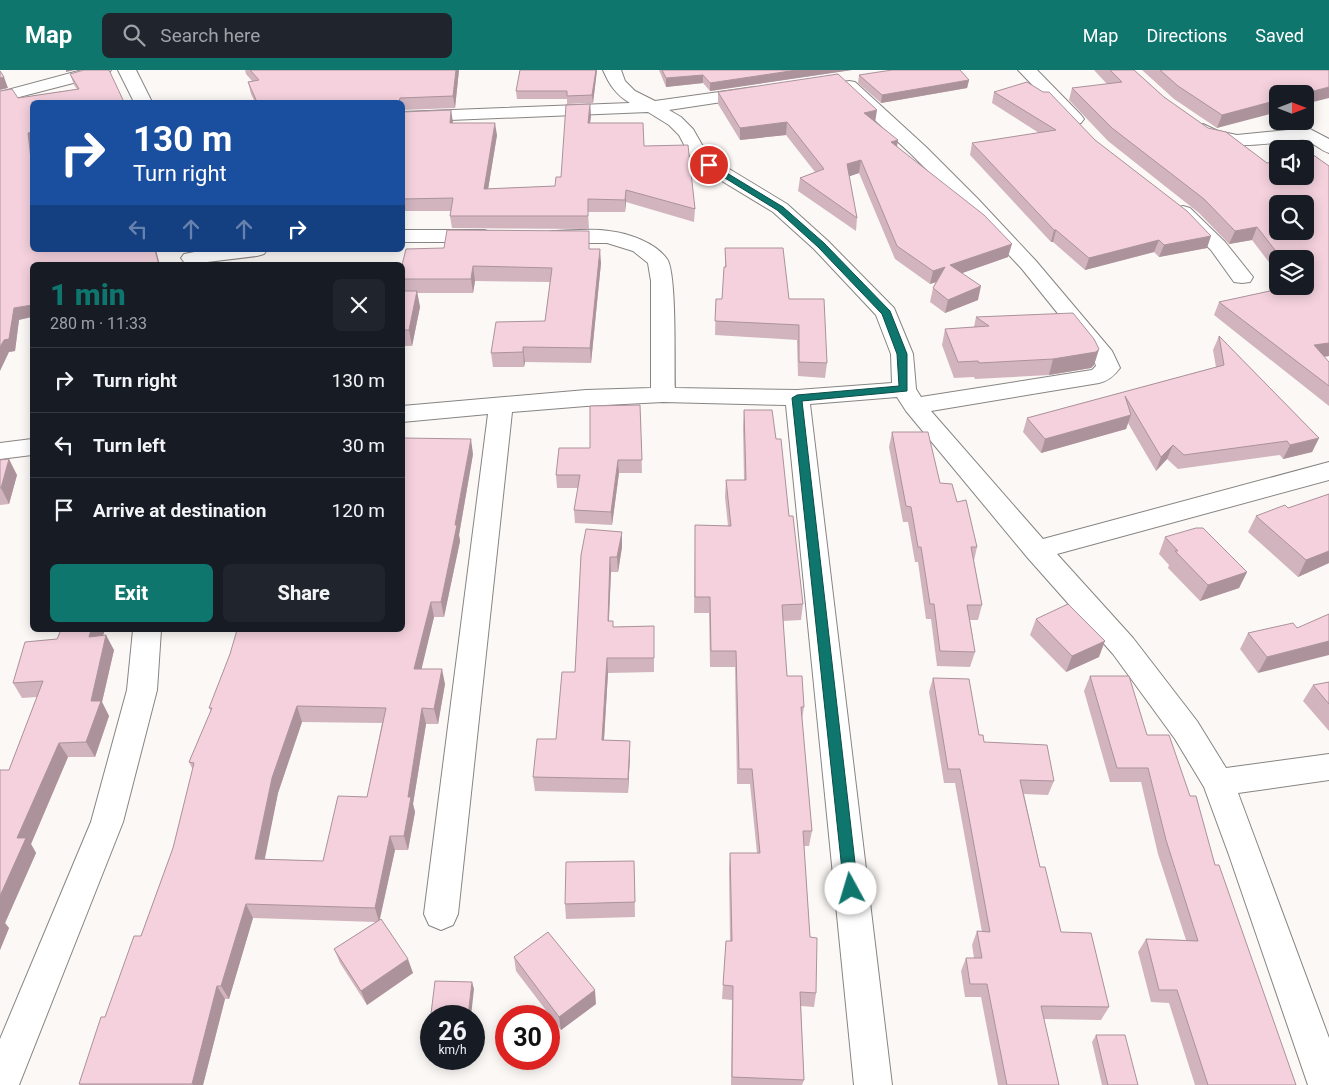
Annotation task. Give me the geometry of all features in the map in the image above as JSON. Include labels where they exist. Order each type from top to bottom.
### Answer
[{"type":"street","points":[[0,97],[102,70]]},
{"type":"street","points":[[127,70],[142,100]]},
{"type":"street","points":[[612,70],[617,82],[629,95],[675,121],[687,133],[697,152],[709,165],[780,208],[814,239],[886,313],[902,354],[909,397],[1037,550],[1123,646],[1186,730],[1218,782],[1246,856],[1318,1026],[1327,1085]]},
{"type":"street","points":[[1027,70],[1087,132]]},
{"type":"street","points":[[405,414],[586,398],[663,395],[797,398],[909,397],[1099,376],[1108,368],[1104,356],[1029,265],[919,151],[844,79]]},
{"type":"street","points":[[405,117],[652,107],[775,89]]},
{"type":"street","points":[[1186,117],[1212,135],[1223,139],[1251,141],[1308,134],[1329,147]]},
{"type":"street","points":[[1167,200],[1191,218],[1218,246],[1242,277]]},
{"type":"street","points":[[405,236],[503,236]]},
{"type":"street","points":[[532,236],[609,237],[640,247],[658,261],[662,280],[663,395]]},
{"type":"street","points":[[191,258],[240,252]]},
{"type":"street","points":[[797,398],[873,1085]]},
{"type":"street","points":[[441,914],[501,406]]},
{"type":"street","points":[[0,451],[30,447]]},
{"type":"street","points":[[1037,550],[1329,471]]},
{"type":"street","points":[[0,1085],[107,822],[142,690],[147,632]]},
{"type":"street","points":[[1218,782],[1329,767]]},
{"type":"building","points":[[84,70],[109,70],[123,100],[30,100],[30,132],[28,133],[30,150],[30,252],[156,252],[158,262],[30,262],[30,305],[14,308],[9,339],[4,340],[0,347],[0,91],[12,89],[18,98],[79,89],[70,74]]},
{"type":"building","points":[[250,70],[456,70],[453,96],[400,98],[400,100],[256,100],[248,82],[259,80]]},
{"type":"building","points":[[520,70],[596,70],[592,95],[567,96],[567,91],[516,91]]},
{"type":"building","points":[[662,70],[797,70],[710,83],[703,75],[666,78]]},
{"type":"building","points":[[892,70],[960,70],[969,80],[882,95],[859,75]]},
{"type":"building","points":[[1110,70],[1134,70],[1164,97],[1208,128],[1226,132],[1269,163],[1269,185],[1314,185],[1314,155],[1329,166],[1329,343],[1314,345],[1329,362],[1329,386],[1219,302],[1269,291],[1269,295],[1314,295],[1314,250],[1275,250],[1257,227],[1235,231],[1204,199],[1112,128],[1072,88],[1122,82]]},
{"type":"building","points":[[1160,70],[1329,70],[1329,87],[1314,91],[1314,85],[1269,85],[1269,102],[1222,115],[1178,86]]},
{"type":"building","points":[[838,74],[877,110],[864,113],[898,140],[891,142],[984,215],[1012,244],[950,265],[981,286],[948,300],[933,288],[945,267],[933,271],[897,246],[861,160],[847,164],[857,218],[800,178],[824,169],[787,122],[740,128],[718,92]]},
{"type":"building","points":[[1027,82],[1043,92],[1049,92],[1095,140],[1187,211],[1211,236],[1164,245],[1159,240],[1089,258],[1054,230],[972,143],[1056,130],[994,92]]},
{"type":"building","points":[[590,104],[588,123],[643,123],[644,146],[688,145],[695,209],[626,190],[625,200],[588,199],[588,216],[450,216],[453,198],[405,199],[405,112],[451,110],[450,123],[495,123],[484,189],[555,186],[556,177],[561,177],[566,105]]},
{"type":"building","points":[[447,230],[589,231],[589,249],[600,249],[590,348],[523,347],[523,352],[491,353],[496,322],[545,321],[552,268],[473,266],[471,279],[405,279],[405,262],[403,262],[406,249],[444,248]]},
{"type":"building","points":[[725,248],[783,248],[789,299],[824,299],[827,363],[799,362],[799,325],[715,321],[716,299],[722,299],[724,267],[726,267]]},
{"type":"building","points":[[405,291],[417,291],[409,330],[405,330]]},
{"type":"building","points":[[1073,313],[1094,339],[1099,349],[1096,352],[1053,359],[979,363],[978,361],[958,362],[945,329],[989,326],[976,317]]},
{"type":"building","points":[[1219,336],[1319,438],[1290,445],[1287,441],[1184,455],[1173,445],[1161,457],[1125,396],[1131,415],[1045,439],[1027,418],[1224,365]]},
{"type":"building","points":[[640,405],[642,460],[618,460],[611,512],[574,510],[580,475],[556,475],[559,448],[590,448],[590,406]]},
{"type":"building","points":[[744,410],[772,410],[776,439],[781,439],[789,516],[793,516],[803,604],[782,605],[787,676],[802,676],[804,707],[801,707],[812,831],[803,831],[810,937],[817,938],[816,993],[800,992],[804,1080],[732,1077],[733,986],[723,985],[726,941],[732,941],[730,853],[760,853],[752,769],[739,769],[736,651],[711,651],[710,597],[695,597],[695,525],[731,526],[726,480],[746,480]]},
{"type":"building","points":[[892,432],[928,432],[940,483],[952,484],[957,502],[966,500],[977,547],[971,547],[982,605],[967,605],[975,652],[940,651],[934,604],[930,604],[921,547],[918,547],[911,507],[906,506]]},
{"type":"building","points":[[405,438],[471,439],[455,525],[457,525],[441,602],[431,602],[414,669],[442,669],[434,709],[422,708],[408,797],[411,797],[404,836],[390,836],[375,908],[246,904],[221,986],[217,986],[192,1084],[79,1084],[101,1017],[105,1017],[134,936],[141,936],[173,848],[194,763],[189,762],[212,708],[209,708],[236,632],[405,632]],"holes":[[[297,706],[386,708],[367,797],[338,796],[323,861],[255,859],[272,778]]]},
{"type":"building","points":[[9,459],[1,488],[0,488],[0,460]]},
{"type":"building","points":[[1329,494],[1329,551],[1306,560],[1256,516],[1285,505],[1288,508]]},
{"type":"building","points":[[1196,528],[1203,528],[1247,572],[1208,585],[1175,551],[1178,551],[1165,537]]},
{"type":"building","points":[[586,529],[622,532],[617,557],[610,557],[608,621],[613,621],[613,627],[654,626],[654,658],[607,658],[602,740],[630,741],[628,779],[533,777],[537,739],[556,739],[562,672],[575,672],[581,555]]},
{"type":"building","points":[[1068,604],[1105,641],[1072,656],[1036,619]]},
{"type":"building","points":[[1329,614],[1329,641],[1267,657],[1248,633],[1293,623],[1297,628]]},
{"type":"building","points":[[60,632],[90,632],[89,637],[106,635],[91,701],[101,701],[86,742],[59,743],[17,838],[26,838],[0,896],[0,770],[9,770],[43,681],[13,683],[25,642],[57,639]]},
{"type":"building","points":[[1090,676],[1129,676],[1147,735],[1169,735],[1190,796],[1196,796],[1215,865],[1219,865],[1296,1085],[1208,1085],[1177,990],[1159,990],[1146,939],[1198,941],[1166,840],[1148,768],[1117,768]]},
{"type":"building","points":[[933,678],[969,679],[979,735],[983,735],[984,742],[1047,745],[1054,781],[1020,780],[1040,867],[1045,867],[1061,932],[1091,933],[1109,1007],[1041,1006],[1059,1085],[1007,1085],[987,984],[970,984],[966,958],[982,958],[977,931],[990,932],[960,769],[948,769]]},
{"type":"building","points":[[1329,682],[1329,704],[1313,685]]},
{"type":"building","points":[[634,861],[635,902],[565,904],[566,862]]},
{"type":"building","points":[[381,919],[408,959],[361,991],[334,949]]},
{"type":"building","points":[[548,932],[595,990],[560,1016],[560,1005],[550,1005],[514,957]]},
{"type":"building","points":[[435,981],[472,982],[469,1005],[432,1005]]},
{"type":"building","points":[[1096,1035],[1125,1035],[1138,1085],[1108,1085]]},
{"type":"route","points":[[709,165],[780,208],[821,245],[886,313],[902,354],[904,389],[797,398],[851,889]]}]
